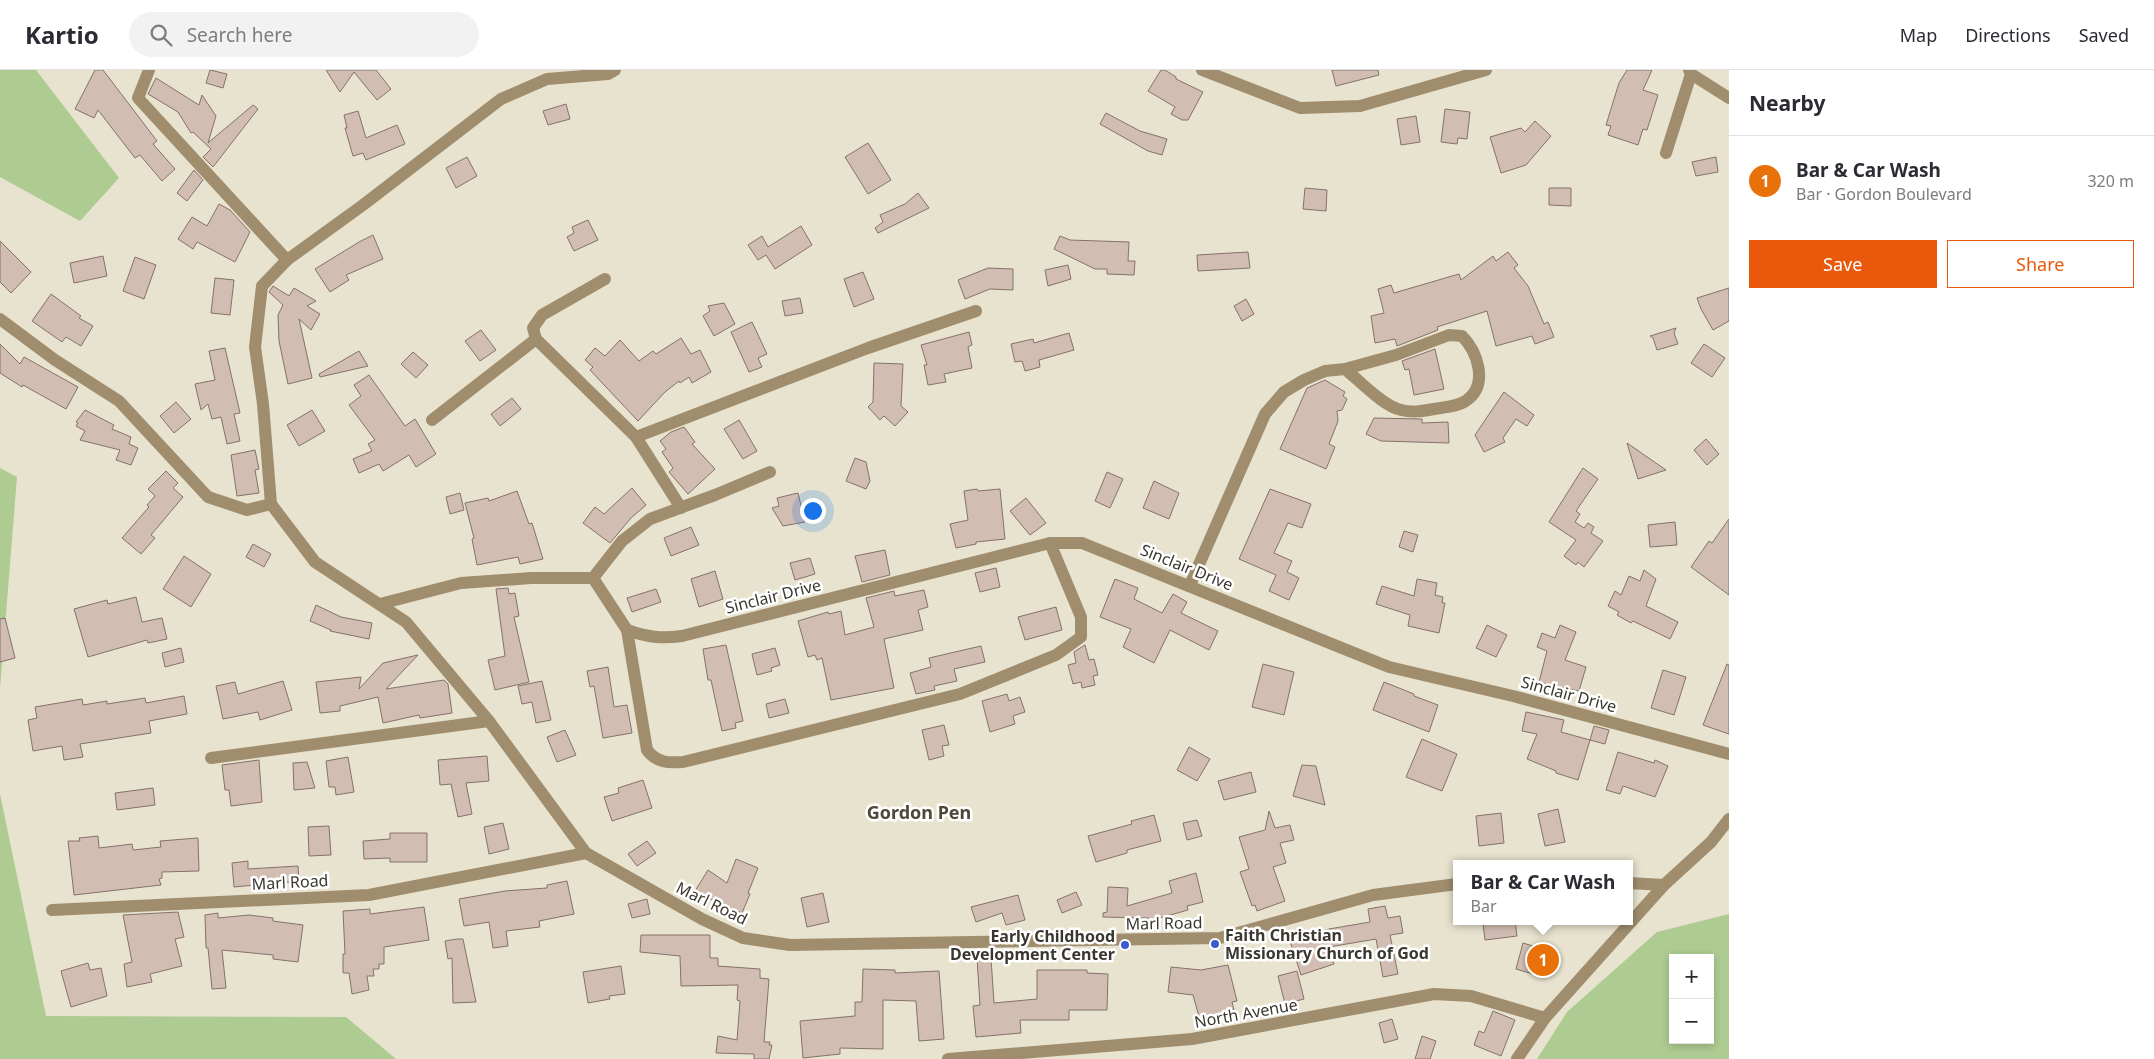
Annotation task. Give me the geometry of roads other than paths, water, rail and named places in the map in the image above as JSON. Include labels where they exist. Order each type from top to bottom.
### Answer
[{"type":"street","points":[[149,70],[138,98],[286,260]]},
{"type":"street","points":[[586,853],[489,721],[406,622],[315,562],[271,504],[263,404],[255,347],[262,286],[286,260],[364,205],[501,99],[547,79],[608,74],[615,70]]},
{"type":"street","points":[[1202,70],[1300,108],[1360,106],[1486,70]]},
{"type":"street","points":[[1666,153],[1690,72],[1729,98]]},
{"type":"street","points":[[605,279],[542,315],[533,328],[536,339],[636,437],[681,508]]},
{"type":"street","points":[[636,437],[868,348],[976,311]]},
{"type":"street","points":[[0,320],[55,360],[119,401],[208,497],[247,510],[271,504]]},
{"type":"street","points":[[1190,585],[1265,414],[1284,392],[1304,380],[1325,371],[1345,369],[1396,355],[1449,335],[1462,336],[1471,345],[1476,358],[1478,379],[1475,392],[1468,400],[1458,405],[1413,412],[1398,410],[1345,369]]},
{"type":"street","points":[[432,420],[536,339]]},
{"type":"street","points":[[593,578],[622,541],[650,519],[770,472]]},
{"type":"street","points":[[593,578],[627,630],[647,750],[653,758],[668,763],[683,762],[960,694],[1056,655],[1081,637],[1081,617],[1050,543]]},
{"type":"street","name":"Sinclair Drive","points":[[627,630],[647,638],[663,639],[682,636],[1050,543],[1082,543],[1389,666],[1513,696],[1729,754]]},
{"type":"street","points":[[380,604],[461,583],[531,578],[593,578]]},
{"type":"street","points":[[211,758],[489,721]]},
{"type":"street","points":[[1633,920],[1664,885],[1711,842],[1729,819]]},
{"type":"street","name":"Marl Road","points":[[52,910],[368,894],[586,853],[702,919],[743,938],[790,945],[1220,938],[1373,895],[1453,885]]},
{"type":"street","points":[[1633,883],[1664,885]]},
{"type":"street","points":[[1517,1059],[1545,1018],[1628,925]]},
{"type":"street","name":"North Avenue","points":[[948,1059],[1192,1040],[1434,994],[1471,996],[1545,1018]]},
{"type":"place","name":"Faith Christian Missionary Church of God","points":[[1215,944]]},
{"type":"place","name":"Early Childhood Development Center","points":[[1125,945]]},
{"type":"place","name":"Bar & Car Wash","points":[[1543,960]]},
{"type":"district","name":"Gordon Pen","points":[[919,813]]}]
